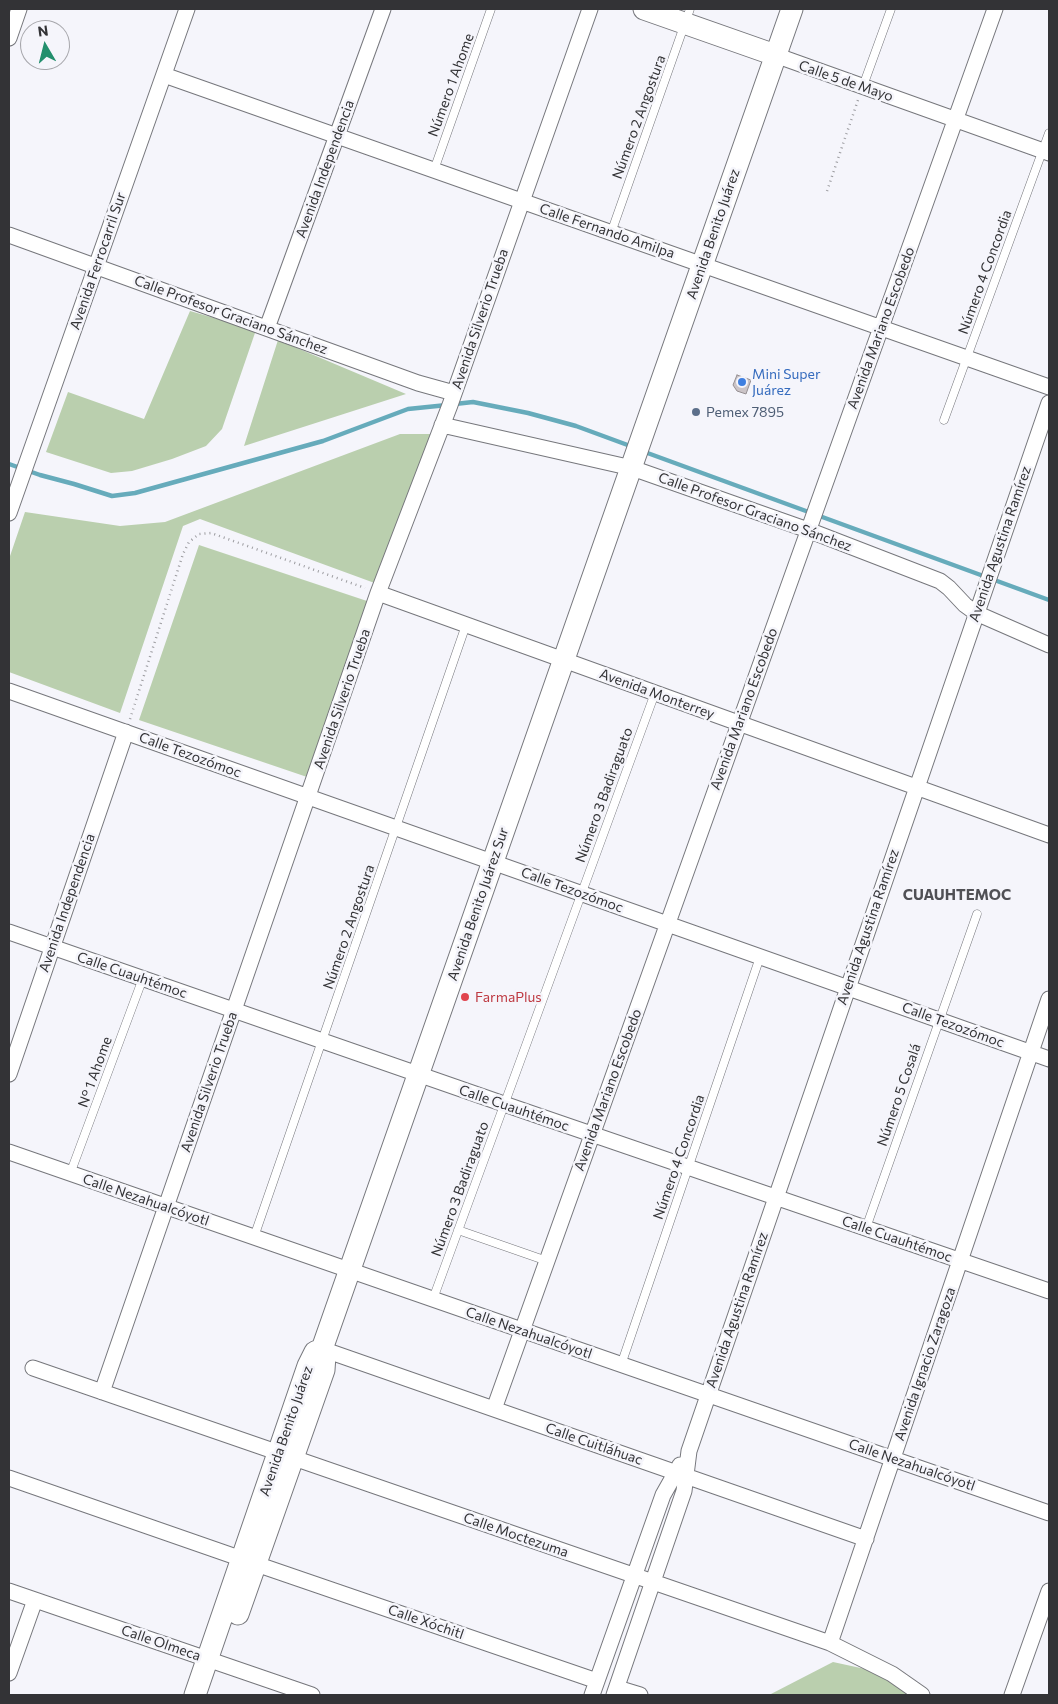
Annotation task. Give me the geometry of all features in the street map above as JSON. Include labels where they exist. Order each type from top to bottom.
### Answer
[{"type":"street","points":[[9,38],[19,9]]},
{"type":"street","name":"Avenida Ferrocarril Sur","points":[[9,513],[187,9]]},
{"type":"street","name":"Avenida Independencia","points":[[268,328],[383,9]]},
{"type":"street","name":"Avenida Silverio Trueba","points":[[102,1392],[378,593],[454,393],[590,9]]},
{"type":"street","name":"Calle 5 de Mayo","points":[[644,9],[688,16],[775,55],[1046,151]]},
{"type":"street","name":"Avenida Benito Juárez","points":[[633,464],[792,9]]},
{"type":"street","name":"Avenida Mariano Escobedo","points":[[494,1410],[995,9]]},
{"type":"street","name":"Calle Fernando Amilpa","points":[[164,75],[1049,388]]},
{"type":"street","name":"Calle Profesor Graciano Sánchez","points":[[9,235],[418,383],[454,393]]},
{"type":"street","name":"Avenida Agustina Ramírez","points":[[592,1695],[663,1495],[680,1474],[689,1451],[1049,403]]},
{"type":"street","name":"Calle Profesor Graciano Sánchez","points":[[442,425],[633,464],[940,581],[965,605],[978,607],[1049,645]]},
{"type":"street","name":"Avenida Benito Juárez Sur","points":[[322,1349],[633,464]]},
{"type":"street","name":"Avenida Monterrey","points":[[378,593],[1049,835]]},
{"type":"street","name":"Calle Tezozómoc","points":[[9,691],[1049,1060]]},
{"type":"street","name":"Avenida Independencia","points":[[9,1074],[126,732]]},
{"type":"street","name":"Calle Cuauhtémoc","points":[[9,932],[592,1135],[1049,1290]]},
{"type":"street","name":"Avenida Ignacio Zaragoza","points":[[830,1643],[1049,999]]},
{"type":"street","name":"Calle Nezahualcóyotl","points":[[9,1152],[1049,1513]]},
{"type":"street","name":"Avenida Benito Juárez","points":[[195,1695],[214,1662],[286,1455],[311,1358],[315,1352],[322,1349]]},
{"type":"street","name":"Calle Cuitláhuac","points":[[322,1349],[866,1539]]},
{"type":"street","name":"Calle Moctezuma","points":[[33,1368],[830,1643],[892,1674],[922,1695]]},
{"type":"street","name":"Avenida Agustina Ramírez","points":[[616,1692],[682,1501],[680,1474]]},
{"type":"street","name":"Calle Xóchitl","points":[[9,1478],[597,1681]]},
{"type":"street","name":"Calle Olmeca","points":[[9,1591],[312,1695]]},
{"type":"street","points":[[1012,1695],[1049,1591]]},
{"type":"street","points":[[9,1673],[35,1600]]},
{"type":"street","name":"Avenida Benito Juárez","points":[[210,1695],[214,1662]]},
{"type":"street","points":[[616,1692],[640,1695]]},
{"type":"lane","name":"Número 1 Ahome","points":[[434,170],[491,9]]},
{"type":"lane","points":[[863,86],[891,9]]},
{"type":"lane","name":"Número 2 Angostura","points":[[611,233],[688,16]]},
{"type":"lane","name":"Número 4 Concordia","points":[[944,420],[1046,151],[1049,133]]},
{"type":"lane","name":"Número 2 Angostura","points":[[254,1237],[466,625]]},
{"type":"lane","name":"Número 3 Badiraguato","points":[[433,1299],[655,693]]},
{"type":"lane","name":"Número 5 Cosalá","points":[[866,1228],[977,914]]},
{"type":"lane","name":"Número 4 Concordia","points":[[621,1364],[760,957]]},
{"type":"lane","name":"N° 1 Ahome","points":[[70,1174],[142,978]]},
{"type":"lane","points":[[458,1230],[547,1261]]},
{"type":"path","points":[[827,191],[863,86]]},
{"type":"path","points":[[126,732],[183,554],[189,542],[199,534],[211,533],[378,593]]},
{"type":"green space","points":[[190,311],[256,330],[222,429],[206,446],[132,471],[111,473],[46,452],[68,392],[144,419]]},
{"type":"green space","points":[[278,340],[406,394],[244,446]]},
{"type":"green space","points":[[400,434],[441,434],[380,585],[200,519],[183,526],[120,713],[9,672],[9,559],[25,512],[120,526],[165,522]]},
{"type":"green space","points":[[199,545],[370,602],[310,778],[139,720]]},
{"type":"green space","points":[[833,1662],[879,1672],[917,1695],[769,1695]]},
{"type":"building","name":"Mini Super Juárez","points":[[737,375],[751,380],[746,394],[737,391],[733,385]]},
{"type":"waterway","points":[[455,404],[473,402],[528,413],[576,426],[633,447]]},
{"type":"waterway","points":[[9,464],[112,496],[135,493],[323,441],[408,409],[447,405]]},
{"type":"waterway","points":[[642,451],[1049,600]]},
{"type":"place","name":"Mini Super Juárez","points":[[742,382]]},
{"type":"place","name":"Pemex 7895","points":[[696,412]]},
{"type":"place","name":"FarmaPlus","points":[[465,997]]},
{"type":"district","name":"CUAUHTEMOC","points":[[957,895]]}]
